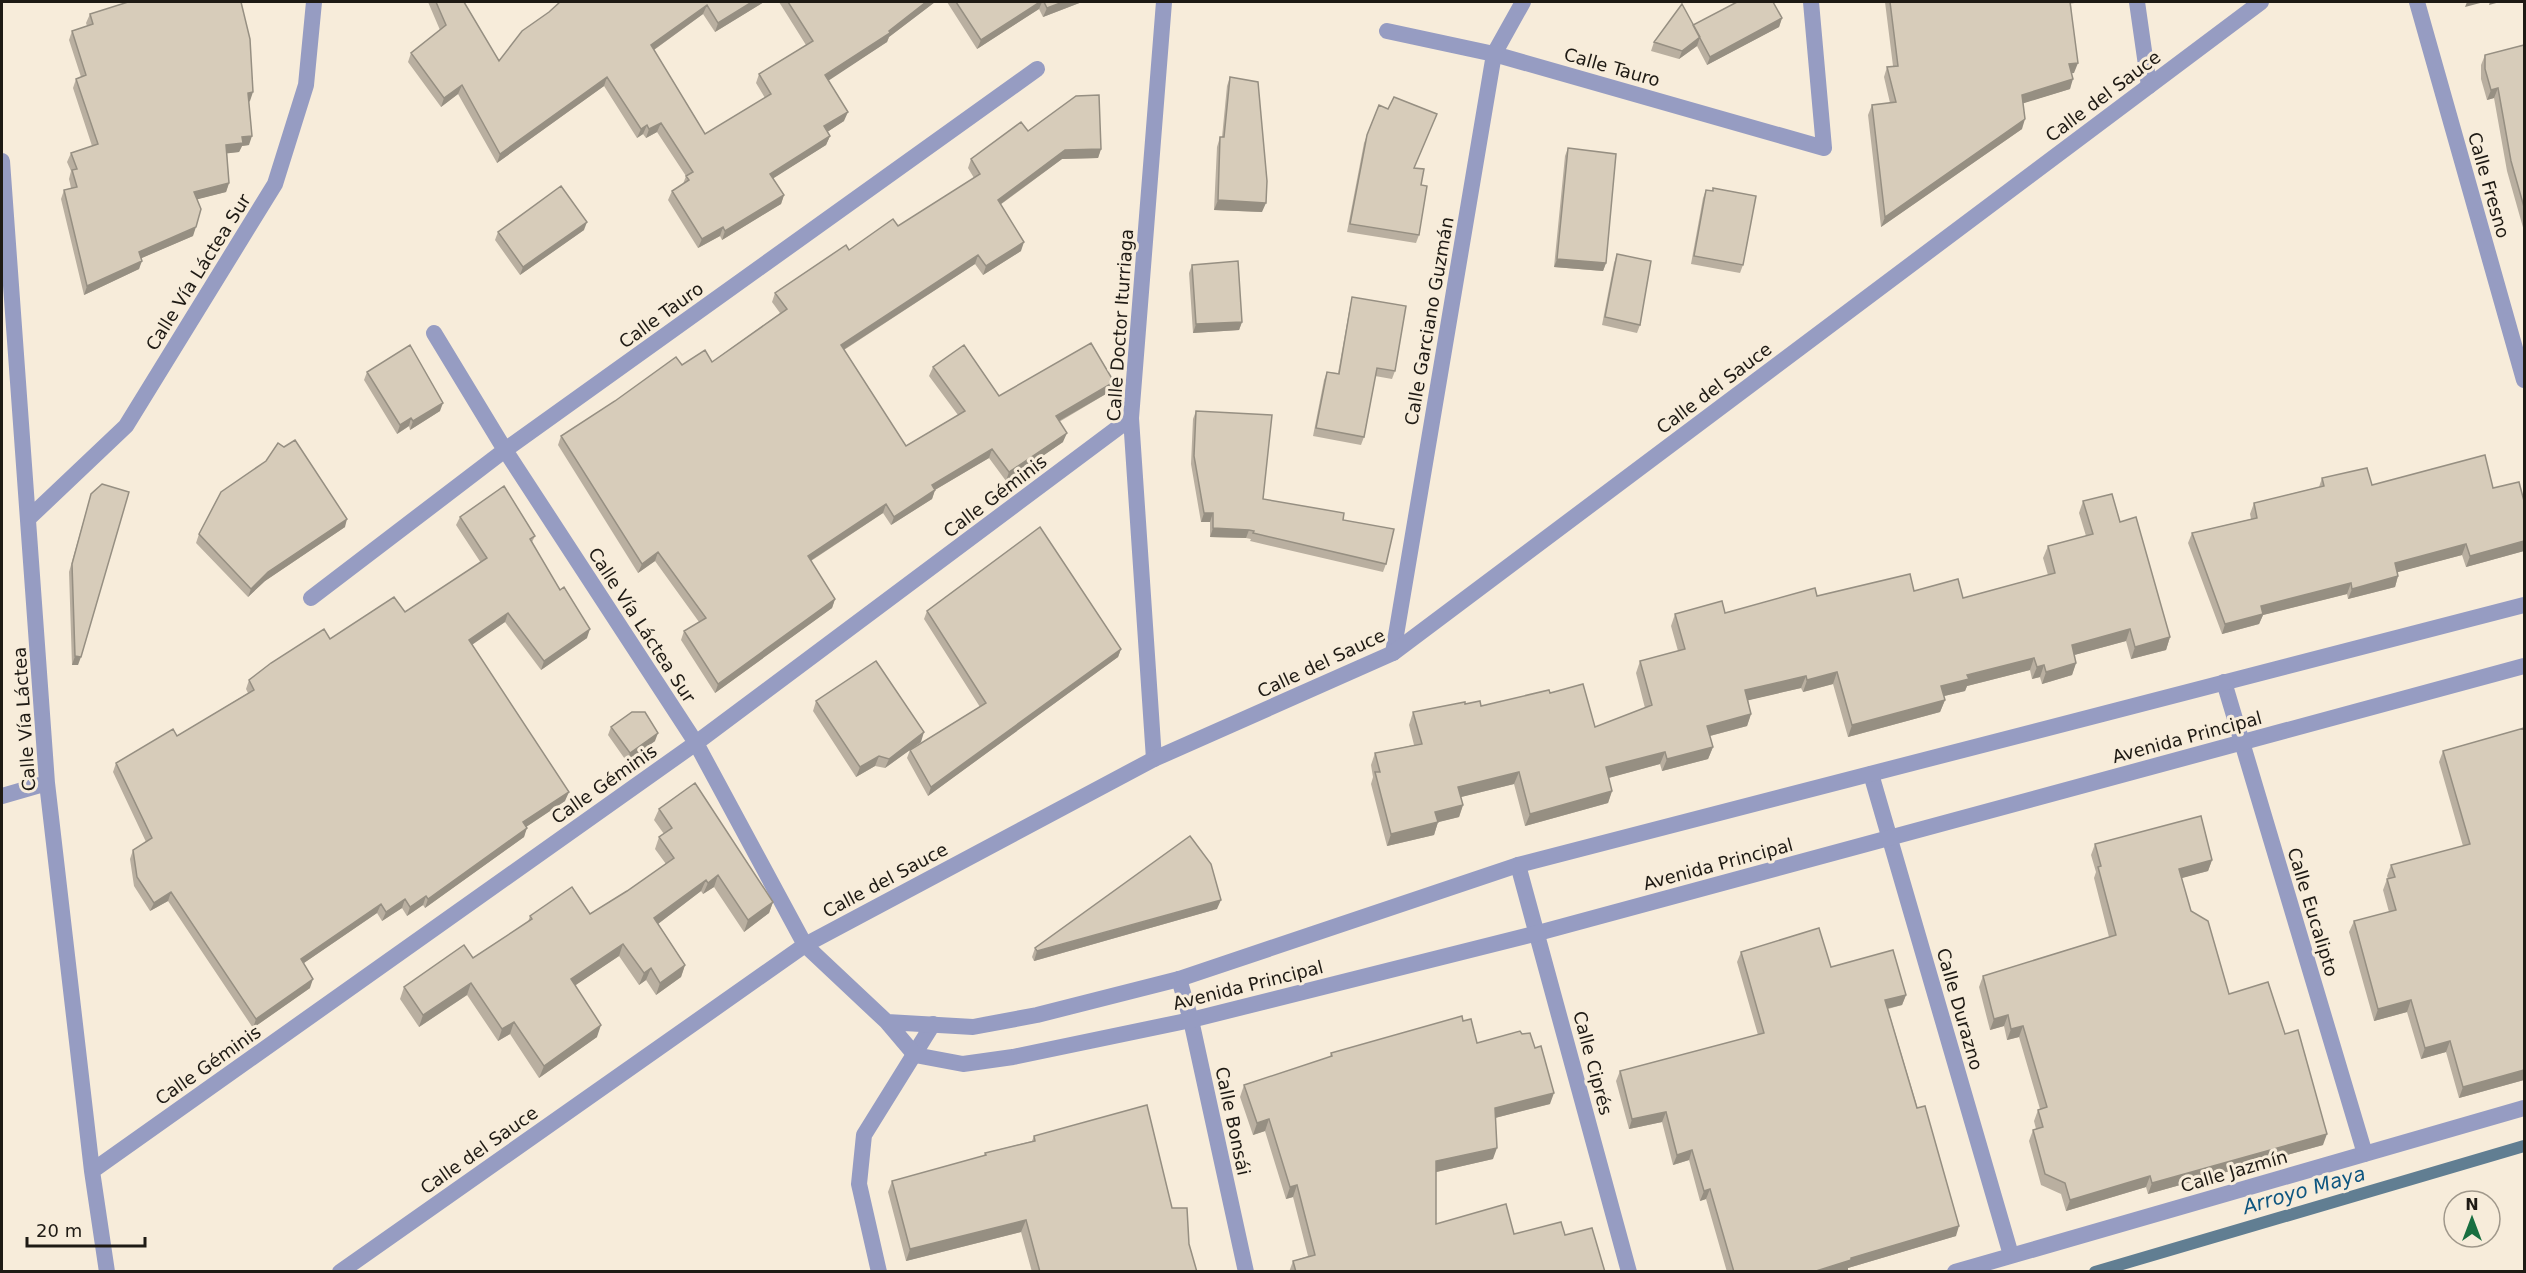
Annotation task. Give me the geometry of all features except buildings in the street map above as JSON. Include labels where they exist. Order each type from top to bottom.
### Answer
[{"type":"street","name":"Calle Vía Láctea Sur","points":[[29,518],[126,426],[275,183],[306,85],[314,2]]},
{"type":"street","name":"Calle Doctor Iturriaga","points":[[1154,759],[1131,418],[1164,2]]},
{"type":"street","name":"Calle Garciano Guzmán","points":[[1393,653],[1494,54],[1523,2]]},
{"type":"street","name":"Calle Tauro","points":[[1387,31],[1494,54],[1824,148],[1811,2]]},
{"type":"street","points":[[2137,2],[2149,86]]},
{"type":"street","name":"Calle del Sauce","points":[[340,1272],[805,945],[1154,759],[1393,653],[2261,2]]},
{"type":"street","name":"Calle Fresno","points":[[2416,2],[2524,380]]},
{"type":"street","name":"Calle Tauro","points":[[310,598],[505,450],[1037,69]]},
{"type":"street","name":"Calle Vía Láctea","points":[[2,161],[7,313],[29,518],[47,783],[92,1171],[107,1272]]},
{"type":"street","name":"Calle Vía Láctea Sur","points":[[434,333],[505,450],[696,743],[805,945],[886,1022],[915,1054]]},
{"type":"street","name":"Calle Géminis","points":[[92,1171],[696,743],[1131,418]]},
{"type":"street","name":"Avenida Principal","points":[[886,1022],[973,1027],[1037,1015],[1179,979],[1518,866],[2524,605]]},
{"type":"street","name":"Avenida Principal","points":[[915,1054],[963,1064],[1013,1057],[1191,1020],[1538,933],[2524,666]]},
{"type":"street","name":"Calle Eucalipto","points":[[2224,682],[2364,1154]]},
{"type":"street","name":"Calle Durazno","points":[[1871,774],[2011,1255]]},
{"type":"street","points":[[2,796],[47,783]]},
{"type":"street","name":"Calle Ciprés","points":[[1518,866],[1629,1272]]},
{"type":"street","name":"Calle Bonsái","points":[[1179,979],[1191,1020],[1246,1272]]},
{"type":"street","points":[[879,1272],[859,1184],[864,1135],[933,1024]]},
{"type":"street","name":"Calle Jazmín","points":[[1955,1272],[2524,1108]]},
{"type":"waterway","name":"Arroyo Maya","points":[[2095,1272],[2524,1146]]}]
